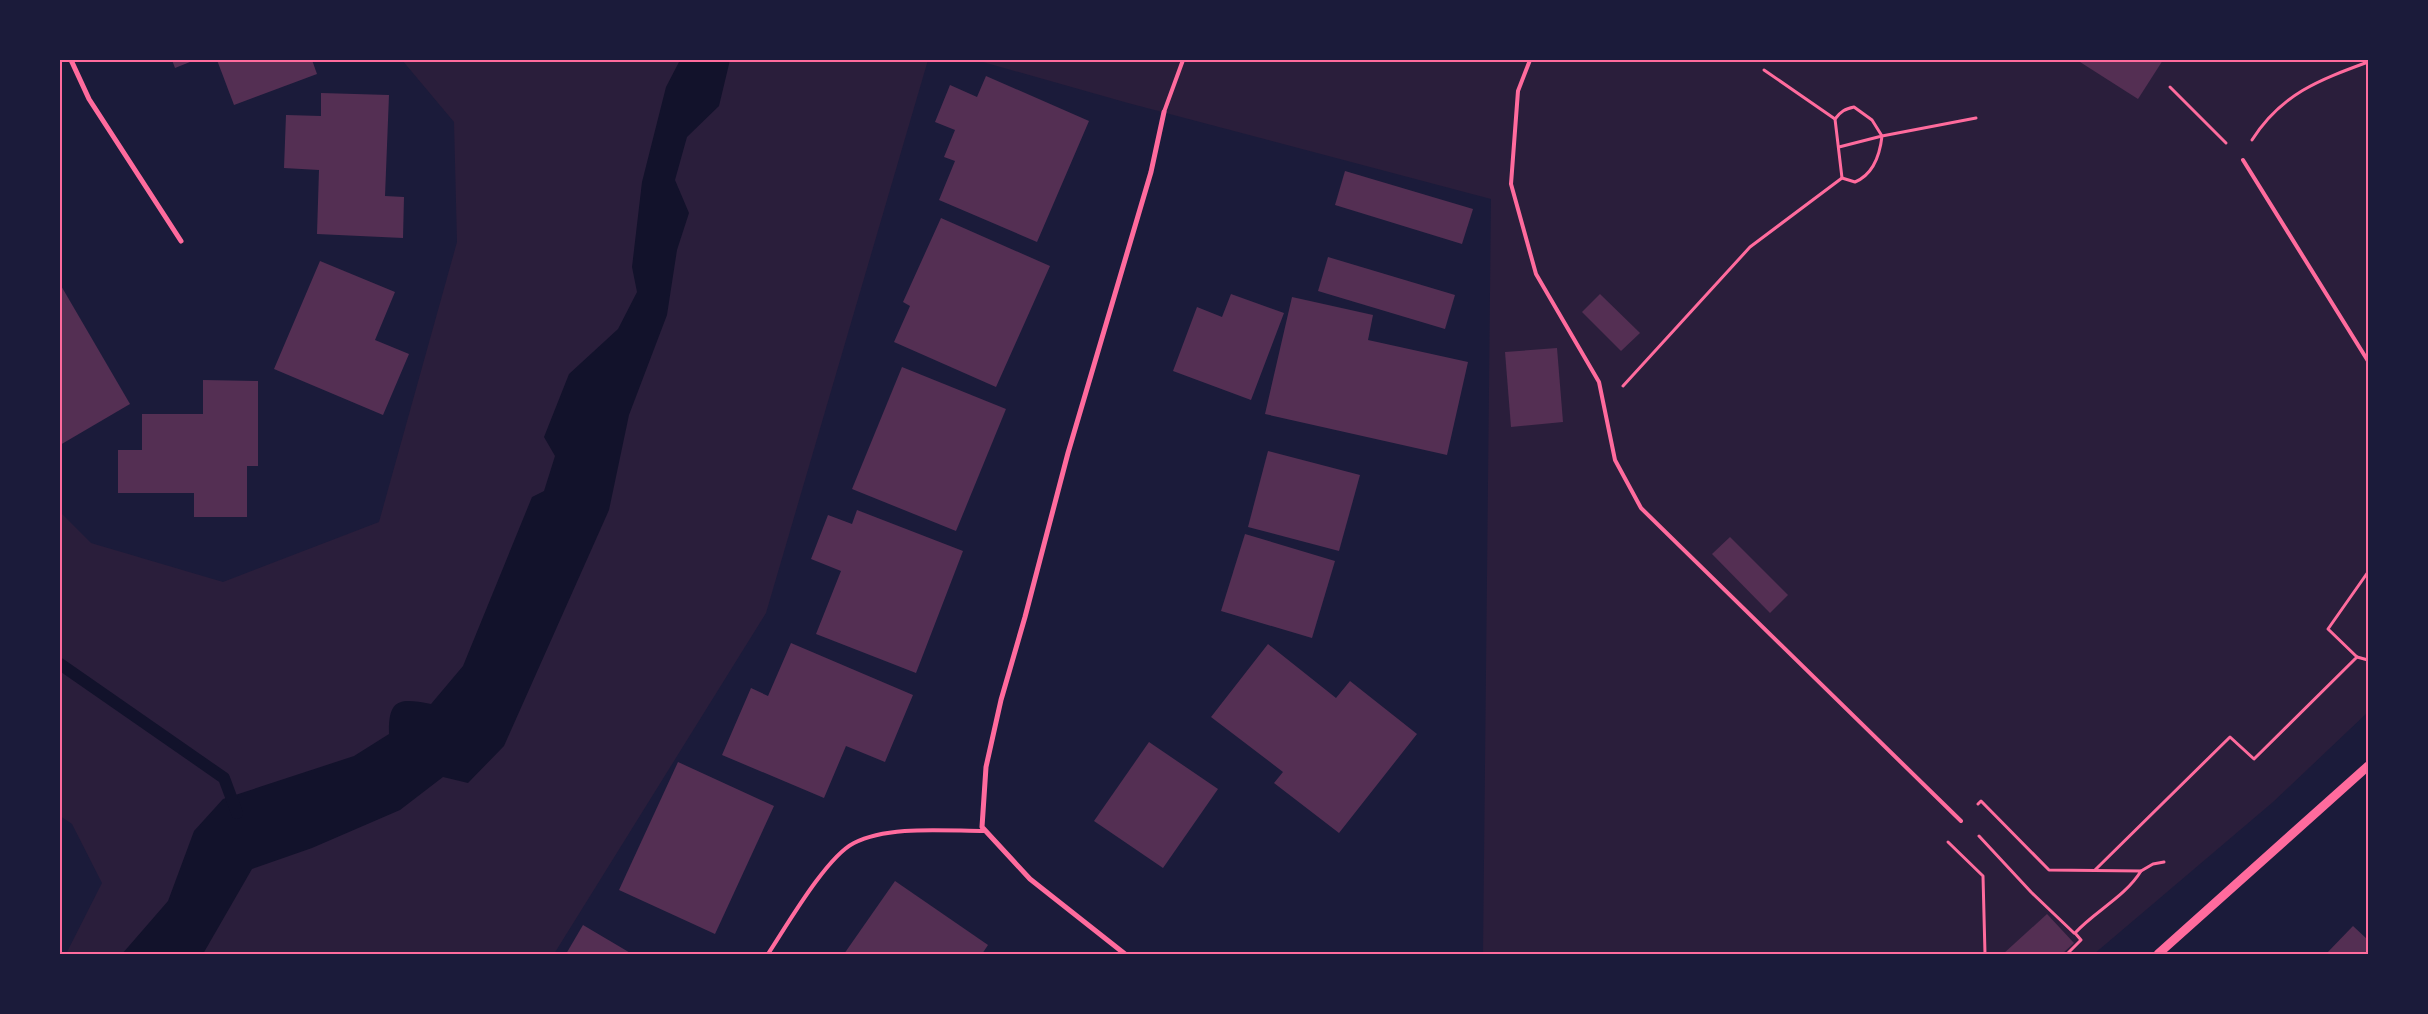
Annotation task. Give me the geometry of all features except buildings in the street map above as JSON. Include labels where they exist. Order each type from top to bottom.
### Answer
[{"type":"street","points":[[71,60],[89,99],[181,241]]},
{"type":"street","points":[[1125,954],[1030,879],[982,827],[986,767],[1001,700],[1025,618],[1068,453],[1151,172],[1164,112]]},
{"type":"street","points":[[2158,954],[2368,766]]},
{"type":"lane","points":[[1164,112],[1183,60]]},
{"type":"lane","points":[[1530,60],[1518,91],[1511,184],[1536,274],[1599,382],[1615,460],[1641,508],[1962,820]]},
{"type":"lane","points":[[2242,160],[2368,361]]},
{"type":"lane","points":[[768,954],[825,869],[853,844],[888,833],[985,831]]},
{"type":"path","points":[[2170,87],[2242,160],[2266,119],[2277,107],[2290,97],[2322,81],[2368,62]]},
{"type":"path","points":[[1764,70],[1835,119],[1842,178]]},
{"type":"path","points":[[1835,119],[1845,109],[1854,107],[1872,120],[1882,136],[1880,151],[1866,176],[1856,182],[1842,178]]},
{"type":"path","points":[[1839,147],[1882,136],[1976,118]]},
{"type":"path","points":[[1604,406],[1750,247],[1842,178]]},
{"type":"path","points":[[2368,572],[2328,629],[2357,657],[2368,660]]},
{"type":"path","points":[[2095,870],[2230,737],[2254,759],[2357,657]]},
{"type":"path","points":[[1985,954],[1983,876],[1944,838],[1981,801],[2049,870],[2141,871]]},
{"type":"path","points":[[1962,820],[2031,892],[2081,940],[2067,954]]},
{"type":"path","points":[[2077,936],[2075,933],[2089,918],[2125,892],[2141,871],[2153,864],[2164,862]]},
{"type":"shaded area","points":[[402,60],[928,60],[766,613],[554,954],[66,954],[102,883],[72,824],[60,816],[60,512],[91,543],[223,582],[379,522],[457,242],[454,122]]},
{"type":"shaded area","points":[[680,60],[730,60],[719,106],[687,137],[675,180],[689,213],[677,250],[667,315],[629,415],[609,510],[504,746],[468,783],[443,777],[400,810],[312,848],[252,869],[203,954],[122,954],[168,901],[194,831],[223,799],[354,756],[389,734],[391,713],[398,703],[411,701],[431,704],[463,666],[532,497],[544,491],[555,456],[544,437],[569,374],[618,329],[637,292],[632,267],[642,182],[666,87]]},
{"type":"shaded area","points":[[976,60],[2368,60],[2368,712],[2273,802],[2094,954],[1483,954],[1491,199],[1128,103]]},
{"type":"waterway","points":[[60,664],[224,778],[237,813]]}]
